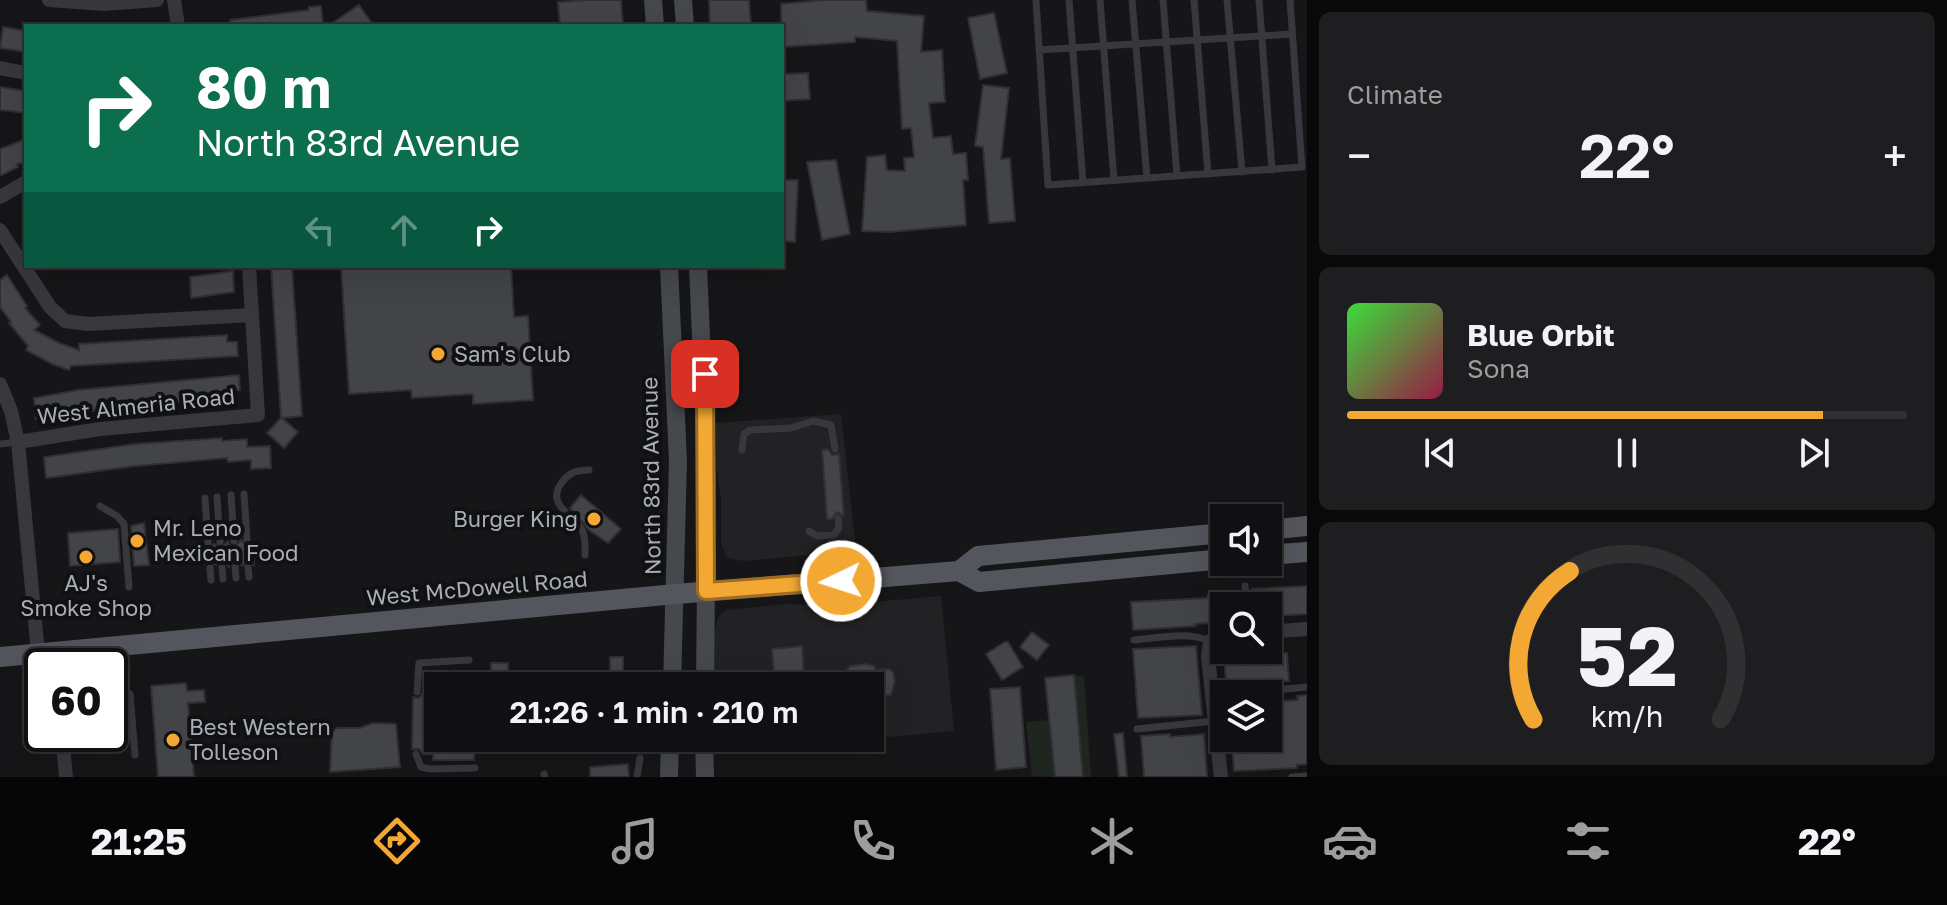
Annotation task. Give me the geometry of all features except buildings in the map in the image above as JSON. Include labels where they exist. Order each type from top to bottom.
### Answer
[{"type":"main road","points":[[653,0],[655,24]]},
{"type":"main road","points":[[683,0],[685,24]]},
{"type":"main road","name":"North 83rd Avenue","points":[[669,268],[678,461],[673,672]]},
{"type":"main road","points":[[698,268],[705,392],[705,672]]},
{"type":"main road","points":[[1282,529],[1307,526]]},
{"type":"main road","name":"West McDowell Road","points":[[959,571],[978,556],[1210,534]]},
{"type":"main road","points":[[1282,554],[1307,552]]},
{"type":"main road","name":"West McDowell Road","points":[[128,651],[706,591],[959,571],[979,582],[1210,560]]},
{"type":"main road","name":"West McDowell Road","points":[[0,657],[24,658]]},
{"type":"main road","points":[[669,777],[670,752]]},
{"type":"main road","points":[[704,752],[705,777]]},
{"type":"street","points":[[49,0],[104,4],[157,0]]},
{"type":"street","points":[[174,0],[178,24]]},
{"type":"street","points":[[0,68],[24,73]]},
{"type":"street","points":[[0,197],[24,183]]},
{"type":"street","points":[[0,230],[24,267]]},
{"type":"street","points":[[25,268],[50,307],[65,321],[88,324],[252,315],[249,268]]},
{"type":"street","name":"West Almeria Road","points":[[18,442],[100,429],[258,415],[252,315]]},
{"type":"street","points":[[0,384],[11,411],[18,442],[49,648]]},
{"type":"street","points":[[1282,631],[1307,629]]},
{"type":"street","points":[[1210,653],[1208,657],[1214,680]]},
{"type":"street","points":[[64,752],[66,777]]},
{"type":"street","points":[[1218,752],[1221,777]]},
{"type":"lane","points":[[1036,0],[1048,185],[1302,167],[1290,0]]},
{"type":"lane","points":[[1069,0],[1083,183]]},
{"type":"lane","points":[[1100,0],[1114,180]]},
{"type":"lane","points":[[1132,0],[1147,178]]},
{"type":"lane","points":[[1163,0],[1177,176]]},
{"type":"lane","points":[[1194,0],[1208,174]]},
{"type":"lane","points":[[1227,0],[1242,172]]},
{"type":"lane","points":[[1259,0],[1272,170]]},
{"type":"lane","points":[[1039,50],[1292,34]]},
{"type":"lane","points":[[675,392],[705,392]]},
{"type":"lane","points":[[742,450],[744,434],[750,430],[791,428],[813,421],[831,425],[835,449]]},
{"type":"lane","points":[[0,444],[18,442]]},
{"type":"lane","points":[[585,555],[583,533],[559,507],[557,489],[575,470],[589,470]]},
{"type":"lane","points":[[244,494],[247,540]]},
{"type":"lane","points":[[231,495],[234,541]]},
{"type":"lane","points":[[217,497],[220,542]]},
{"type":"lane","points":[[205,498],[208,542]]},
{"type":"lane","points":[[100,506],[124,524],[129,587]]},
{"type":"lane","points":[[809,531],[817,536],[834,535],[839,528],[838,518]]},
{"type":"lane","points":[[235,566],[236,578]]},
{"type":"lane","points":[[248,566],[249,577]]},
{"type":"lane","points":[[222,567],[223,579]]},
{"type":"lane","points":[[210,568],[211,580]]},
{"type":"lane","points":[[1245,586],[1246,592]]},
{"type":"lane","points":[[1134,640],[1210,638]]},
{"type":"lane","points":[[417,692],[419,663],[469,660]]},
{"type":"lane","points":[[1282,689],[1307,687]]},
{"type":"lane","points":[[128,693],[135,755]]},
{"type":"lane","points":[[1137,729],[1210,722]]},
{"type":"lane","points":[[416,754],[421,767],[475,768]]},
{"type":"lane","points":[[637,777],[640,758]]},
{"type":"lane","points":[[1292,777],[1307,776]]},
{"type":"shaded area","points":[[841,414],[856,551],[743,561],[727,558],[721,543],[715,423]]},
{"type":"shaded area","points":[[941,596],[954,731],[884,737],[884,672],[713,672],[713,639],[718,617],[726,610],[786,604],[825,606]]},
{"type":"shaded area","points":[[1074,675],[1084,677],[1091,777],[1083,777]]},
{"type":"shaded area","points":[[1049,720],[1055,777],[1032,776],[1026,722]]},
{"type":"place","name":"Sam's Club","points":[[438,354]]},
{"type":"place","name":"Burger King","points":[[594,519]]},
{"type":"place","name":"Mr. Leno Mexican Food","points":[[137,541]]},
{"type":"place","name":"AJ's Smoke Shop","points":[[86,557]]},
{"type":"place","name":"Best Western Tolleson","points":[[173,740]]},
{"type":"route","points":[[705,374],[706,591],[841,581]]}]
